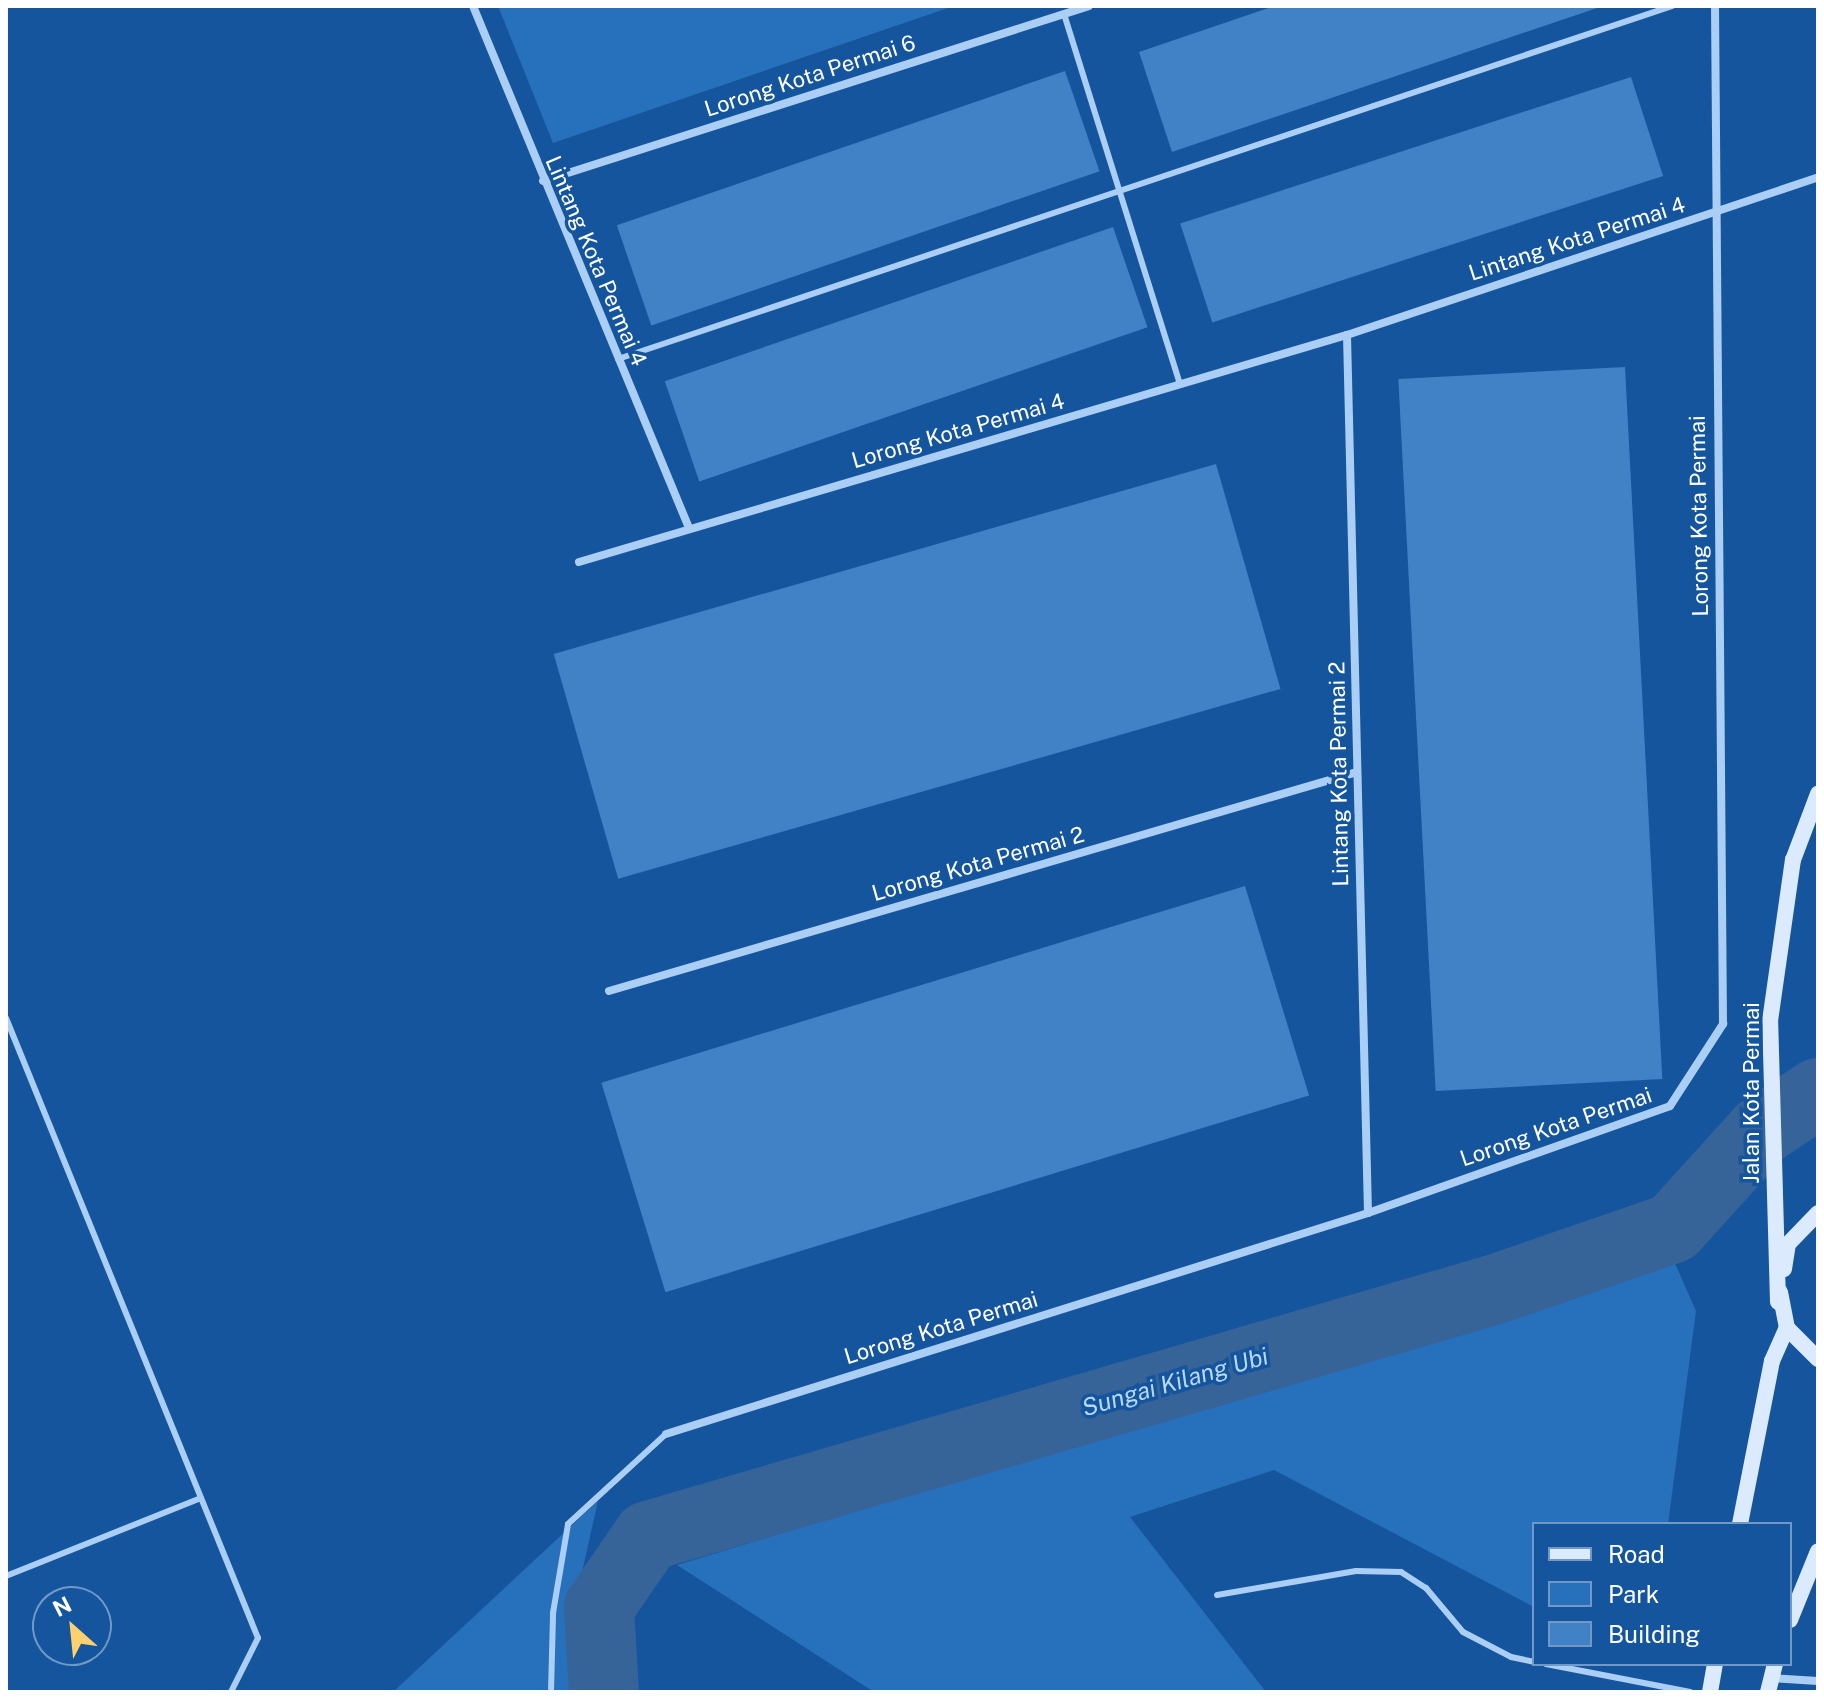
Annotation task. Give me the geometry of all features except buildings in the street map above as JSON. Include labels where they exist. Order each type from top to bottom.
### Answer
[{"type":"main road","name":"Jalan Kota Permai","points":[[1778,1302],[1770,1021],[1793,860],[1818,794]]},
{"type":"main road","points":[[1818,1213],[1788,1244],[1778,1302],[1787,1328],[1818,1359]]},
{"type":"main road","points":[[1740,1522],[1772,1361],[1787,1328]]},
{"type":"main road","points":[[1792,1615],[1818,1551]]},
{"type":"main road","points":[[1710,1692],[1715,1666]]},
{"type":"street","name":"Lintang Kota Permai 4","points":[[473,6],[689,528]]},
{"type":"street","name":"Lorong Kota Permai 6","points":[[543,181],[1089,6]]},
{"type":"street","name":"Lorong Kota Permai","points":[[666,1434],[1368,1213],[1670,1106],[1723,1024],[1713,213],[1715,6]]},
{"type":"street","name":"Lintang Kota Permai 4","points":[[1347,335],[1818,177]]},
{"type":"street","name":"Lorong Kota Permai 4","points":[[579,562],[1347,335]]},
{"type":"street","name":"Lintang Kota Permai 2","points":[[1347,335],[1368,1213]]},
{"type":"street","name":"Lorong Kota Permai 2","points":[[609,991],[1357,772]]},
{"type":"street","points":[[1771,1678],[1818,1681]]},
{"type":"lane","points":[[618,359],[1672,6]]},
{"type":"lane","points":[[1064,14],[1123,190],[1180,384]]},
{"type":"lane","points":[[6,1019],[258,1638],[231,1692]]},
{"type":"lane","points":[[551,1692],[553,1613],[568,1524],[666,1434]]},
{"type":"lane","points":[[6,1576],[201,1498]]},
{"type":"lane","points":[[1217,1595],[1356,1571],[1401,1572],[1426,1588],[1463,1632],[1511,1657],[1532,1662]]},
{"type":"lane","points":[[1556,1666],[1690,1692]]},
{"type":"green space","points":[[498,6],[954,6],[553,143]]},
{"type":"green space","points":[[1674,1261],[1696,1311],[1668,1522],[1532,1522],[1532,1606],[1274,1470],[1130,1517],[1266,1692],[874,1692],[677,1565]]},
{"type":"green space","points":[[598,1501],[568,1635],[572,1692],[393,1692]]},
{"type":"waterway","name":"Sungai Kilang Ubi","points":[[604,1692],[599,1607],[648,1536],[1496,1289],[1673,1228],[1761,1131],[1818,1093]]}]
